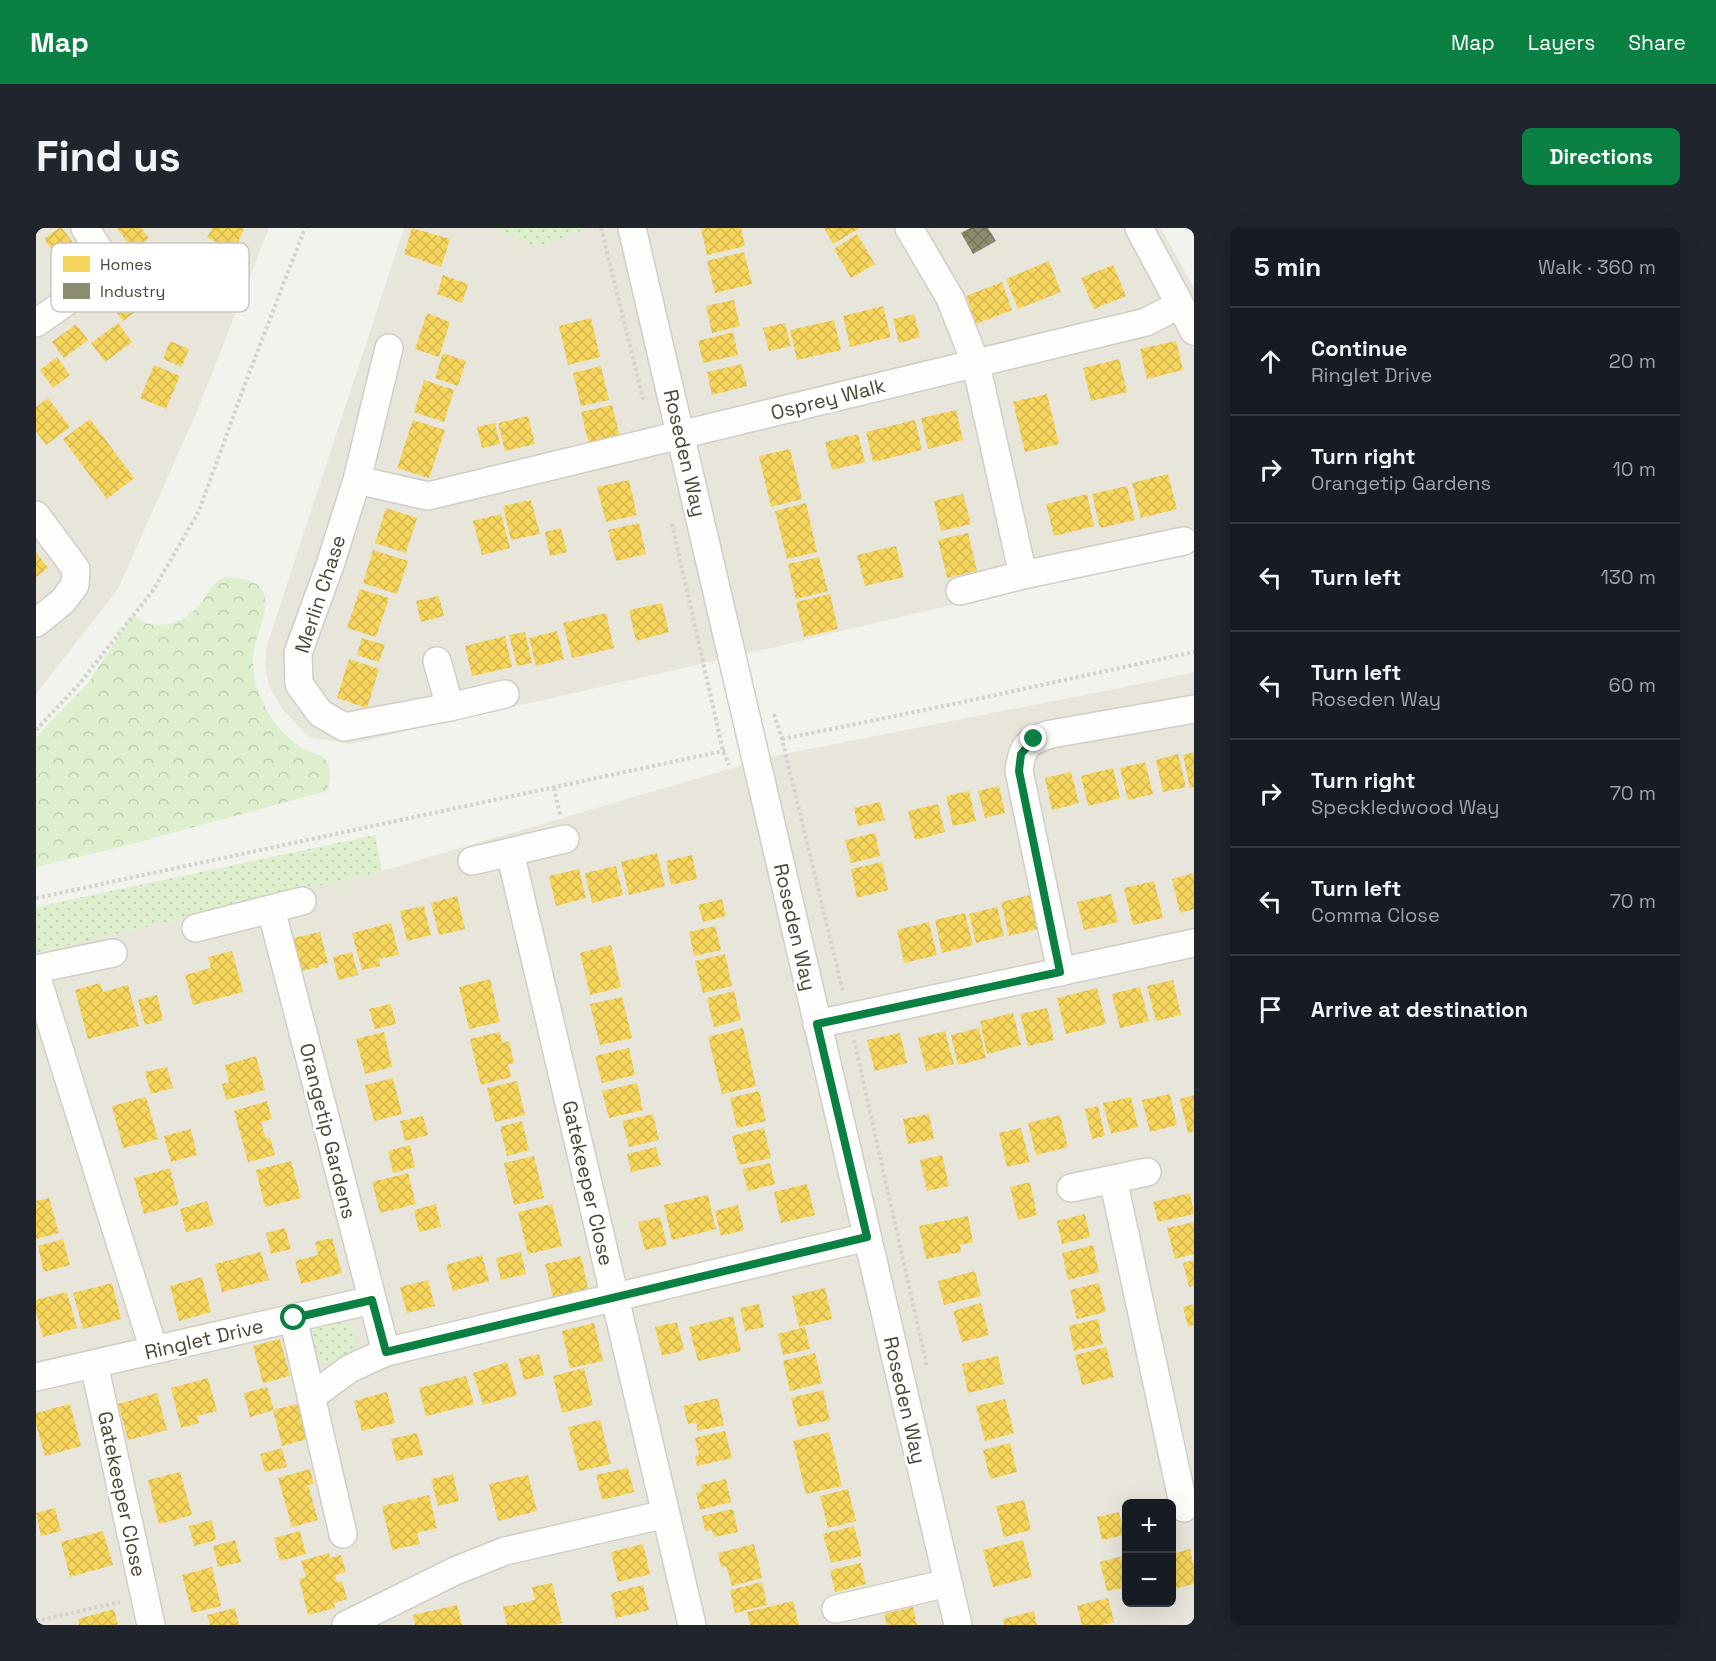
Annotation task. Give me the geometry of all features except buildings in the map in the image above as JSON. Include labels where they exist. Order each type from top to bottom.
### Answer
[{"type":"street","points":[[85,228],[95,243]]},
{"type":"street","name":"Roseden Way","points":[[632,228],[958,1625]]},
{"type":"street","points":[[909,228],[950,298],[976,364],[1023,575]]},
{"type":"street","points":[[1139,228],[1194,331]]},
{"type":"street","name":"Osprey Walk","points":[[680,435],[1146,322],[1179,305]]},
{"type":"street","points":[[36,323],[52,312]]},
{"type":"street","name":"Merlin Chase","points":[[389,348],[357,480],[330,566],[298,653],[299,684],[320,713],[344,727],[505,694]]},
{"type":"street","points":[[357,480],[428,496],[680,435]]},
{"type":"street","points":[[36,515],[76,569],[75,585],[63,601],[36,622]]},
{"type":"street","points":[[960,591],[1023,575],[1184,541]]},
{"type":"street","points":[[437,661],[450,707]]},
{"type":"street","points":[[1060,972],[1019,771],[1021,754],[1034,739],[1051,734],[1194,709]]},
{"type":"street","points":[[472,861],[565,839]]},
{"type":"street","name":"Gatekeeper Close","points":[[510,852],[692,1625]]},
{"type":"street","points":[[196,928],[302,901]]},
{"type":"street","name":"Orangetip Gardens","points":[[271,909],[386,1352]]},
{"type":"street","points":[[817,1024],[1194,943]]},
{"type":"street","points":[[36,969],[113,953]]},
{"type":"street","points":[[36,975],[154,1350]]},
{"type":"street","points":[[1071,1188],[1148,1172]]},
{"type":"street","points":[[1113,1179],[1183,1508]]},
{"type":"street","points":[[311,1397],[349,1369],[386,1352],[867,1237]]},
{"type":"street","name":"Ringlet Drive","points":[[36,1377],[372,1300]]},
{"type":"street","points":[[294,1318],[343,1534]]},
{"type":"street","name":"Gatekeeper Close","points":[[94,1364],[151,1625]]},
{"type":"street","points":[[346,1625],[454,1571],[505,1551],[666,1514]]},
{"type":"street","points":[[836,1609],[948,1583]]},
{"type":"path","points":[[36,730],[80,683],[154,589],[199,511],[305,228]]},
{"type":"path","points":[[36,898],[1194,652]]},
{"type":"path","points":[[36,1621],[145,1596]]},
{"type":"shaded area","points":[[36,228],[269,228],[249,279],[249,243],[51,243],[51,312],[236,312],[198,409],[118,589],[36,694]]},
{"type":"shaded area","points":[[404,228],[1161,228],[1194,288],[1194,547],[749,653],[350,744],[309,737],[283,710],[269,686],[265,667],[267,645]]},
{"type":"shaded area","points":[[1194,672],[1194,1625],[36,1625],[36,953],[382,871],[773,756]]},
{"type":"green space","points":[[494,228],[588,228],[538,247]]},
{"type":"green space","points":[[225,577],[249,581],[262,590],[265,598],[264,615],[253,659],[256,685],[265,707],[281,730],[294,743],[326,760],[330,776],[327,791],[109,850],[36,867],[36,737],[88,683],[133,615],[150,624],[173,623],[193,612],[214,584]]},
{"type":"green space","points":[[375,835],[382,871],[36,953],[36,907]]},
{"type":"green space","points":[[345,1319],[354,1330],[356,1340],[354,1350],[340,1362],[331,1363],[322,1360],[314,1352],[311,1344],[312,1333],[318,1322]]},
{"type":"route","points":[[294,1318],[372,1300],[386,1352],[867,1237],[817,1024],[1060,972],[1019,771],[1021,754],[1034,739]]}]
